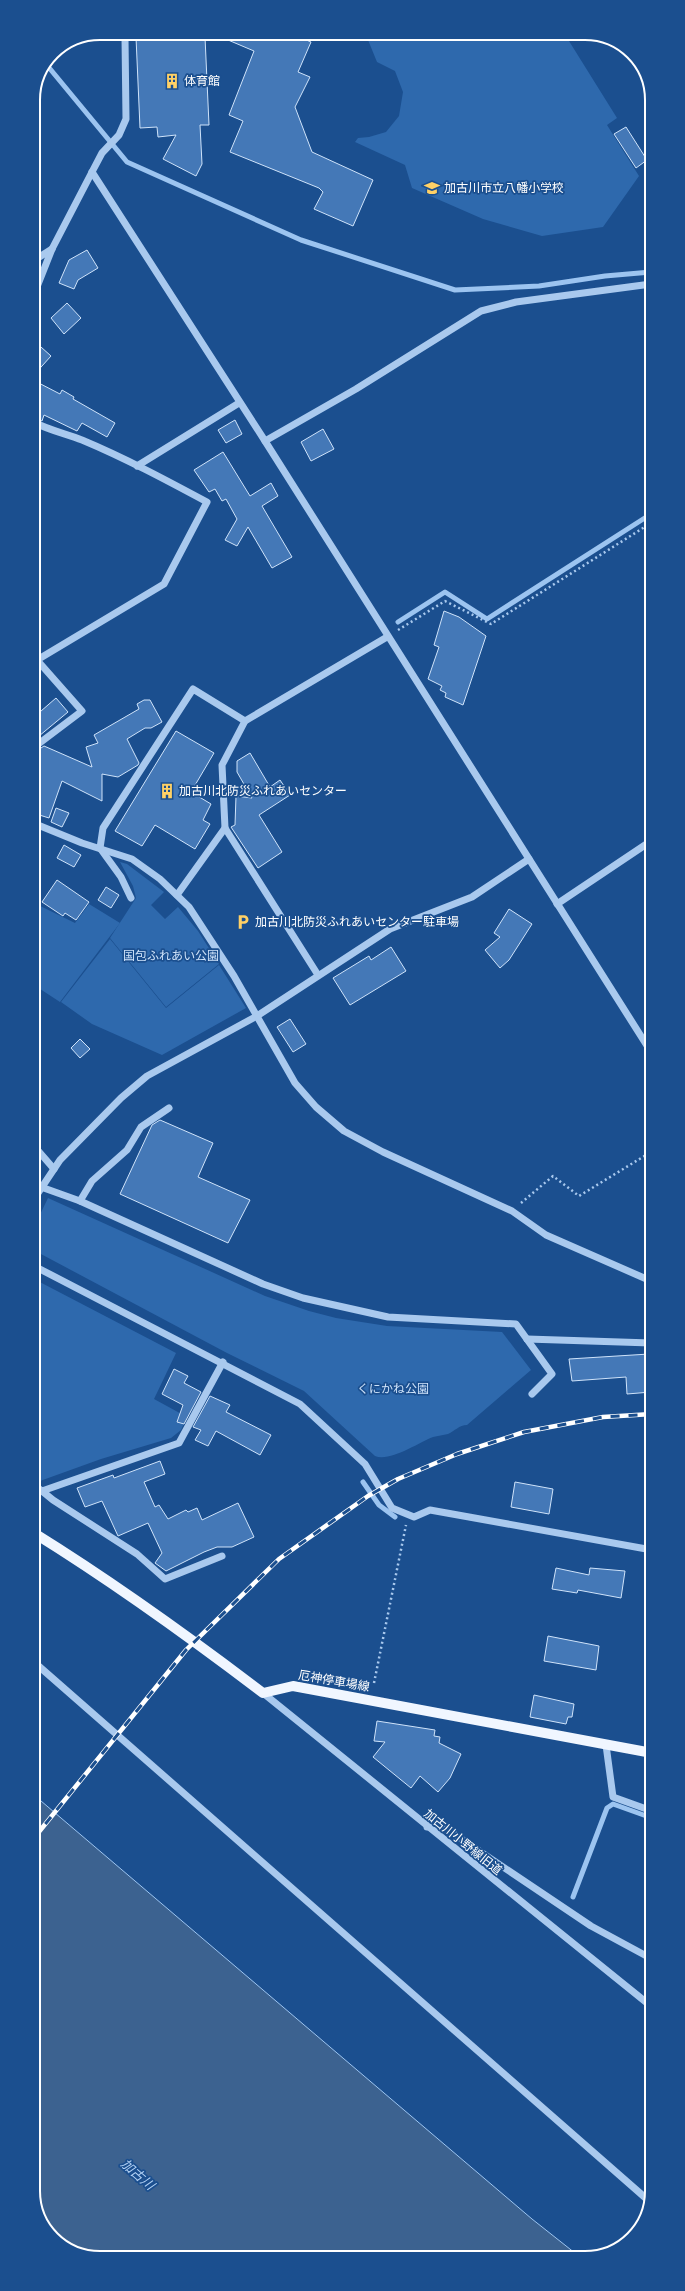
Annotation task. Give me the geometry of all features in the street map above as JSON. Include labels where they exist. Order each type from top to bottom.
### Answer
[{"type":"main road","points":[[40,1537],[101,1575],[195,1641],[262,1693]]},
{"type":"main road","name":"厄神停車場線","points":[[262,1693],[293,1686],[645,1752]]},
{"type":"street","points":[[40,279],[52,249],[102,153],[119,135],[126,119],[125,40]]},
{"type":"street","points":[[92,172],[239,403],[265,441],[387,637],[645,1043]]},
{"type":"street","points":[[40,257],[52,249]]},
{"type":"street","points":[[265,441],[356,389],[481,311],[539,298],[645,285]]},
{"type":"street","points":[[138,466],[239,403]]},
{"type":"street","points":[[40,426],[82,440],[138,466],[207,502],[164,584],[40,658]]},
{"type":"street","points":[[318,975],[225,828],[222,765],[245,721],[387,637]]},
{"type":"street","points":[[40,663],[82,711],[40,743]]},
{"type":"street","points":[[131,898],[121,877],[100,848],[103,828],[193,689],[245,721]]},
{"type":"street","points":[[40,826],[82,843],[132,859],[146,867],[177,895],[200,921],[296,1083],[316,1107],[344,1131],[382,1152],[512,1211],[546,1235],[645,1278]]},
{"type":"street","points":[[177,895],[225,828]]},
{"type":"street","points":[[557,904],[645,845]]},
{"type":"street","points":[[529,859],[472,897],[390,929],[256,1016],[147,1076],[121,1098],[54,1169],[41,1187],[80,1201],[263,1284],[303,1298],[388,1317],[516,1324],[552,1374],[532,1394]]},
{"type":"street","points":[[80,1201],[92,1182],[127,1150],[141,1127],[169,1108]]},
{"type":"street","points":[[40,1153],[54,1169]]},
{"type":"street","points":[[40,1269],[223,1362],[300,1404],[365,1464],[392,1508],[414,1517],[430,1510],[645,1549]]},
{"type":"street","points":[[527,1339],[645,1344]]},
{"type":"street","points":[[42,1491],[179,1442],[223,1362]]},
{"type":"street","points":[[42,1491],[53,1500],[137,1554],[165,1579],[222,1556]]},
{"type":"street","points":[[40,1667],[644,2197]]},
{"type":"street","name":"加古川小野線旧道","points":[[262,1693],[645,2001]]},
{"type":"street","points":[[606,1745],[613,1797],[645,1808]]},
{"type":"street","points":[[427,1827],[442,1826],[591,1926],[645,1955]]},
{"type":"path","points":[[387,637],[445,601],[491,624],[645,527]]},
{"type":"path","points":[[512,1211],[553,1176],[579,1196],[645,1156]]},
{"type":"path","points":[[374,1683],[408,1514]]},
{"type":"green space","points":[[368,40],[568,40],[617,118],[607,125],[639,176],[603,227],[542,236],[483,219],[412,188],[405,165],[355,142],[358,138],[369,137],[386,132],[399,116],[403,92],[395,71],[377,62]]},
{"type":"green space","name":"国包ふれあい公園","points":[[120,862],[127,864],[164,892],[151,905],[165,919],[178,907],[198,931],[219,964],[166,1007],[110,938],[136,898],[133,886]]},
{"type":"green space","points":[[89,904],[120,923],[60,1002],[40,989],[40,906],[75,923]]},
{"type":"green space","points":[[110,939],[166,1008],[219,965],[246,1008],[162,1055],[92,1024],[61,1002]]},
{"type":"green space","name":"くにかね公園","points":[[48,1198],[265,1296],[309,1311],[336,1318],[387,1326],[502,1332],[531,1370],[467,1425],[459,1427],[448,1434],[433,1437],[396,1454],[381,1457],[375,1456],[304,1391],[227,1353],[40,1254],[40,1215]]},
{"type":"green space","points":[[40,1282],[176,1353],[154,1399],[187,1417],[181,1430],[171,1438],[101,1459],[40,1481]]},
{"type":"water","name":"加古川","points":[[40,1800],[532,2219],[572,2251],[97,2251],[77,2246],[61,2236],[48,2221],[43,2210],[40,2190]]},
{"type":"building","name":"体育館","points":[[136,40],[205,40],[209,125],[200,125],[202,164],[196,176],[163,159],[176,135],[158,137],[157,127],[140,128]]},
{"type":"building","points":[[228,40],[306,40],[311,42],[298,72],[310,77],[295,107],[312,152],[373,180],[353,226],[314,209],[323,192],[319,188],[230,152],[243,121],[229,115],[254,51]]},
{"type":"building","points":[[626,127],[645,157],[645,161],[636,168],[614,134]]},
{"type":"building","points":[[87,250],[98,268],[78,280],[74,289],[59,283],[69,260]]},
{"type":"building","points":[[67,303],[81,318],[64,334],[51,318]]},
{"type":"building","points":[[41,347],[51,356],[40,368]]},
{"type":"building","points":[[40,384],[60,394],[62,390],[74,397],[73,399],[115,423],[107,437],[82,423],[77,431],[44,415],[42,421],[40,420]]},
{"type":"building","points":[[235,420],[242,434],[226,443],[218,430]]},
{"type":"building","points":[[323,429],[334,449],[311,461],[301,442]]},
{"type":"building","points":[[223,452],[250,496],[271,483],[278,496],[262,506],[292,557],[272,568],[248,527],[237,546],[225,540],[237,519],[226,499],[222,501],[215,489],[209,492],[194,470]]},
{"type":"building","points":[[444,611],[459,617],[486,636],[463,705],[445,697],[446,693],[440,690],[442,686],[428,679],[439,647],[434,645]]},
{"type":"building","points":[[56,698],[68,712],[40,735],[40,712]]},
{"type":"building","points":[[144,700],[150,700],[162,722],[151,728],[145,728],[127,739],[139,763],[138,765],[118,777],[102,774],[102,801],[62,781],[49,818],[40,815],[40,749],[44,746],[92,767],[86,747],[98,743],[94,735],[139,709],[137,704]]},
{"type":"building","name":"加古川北防災ふれあいセンター","points":[[176,731],[214,753],[191,792],[211,804],[203,820],[210,824],[195,849],[155,825],[142,846],[115,831]]},
{"type":"building","points":[[250,753],[270,787],[280,780],[290,795],[259,815],[282,852],[258,868],[231,827],[235,825],[236,796],[252,798],[237,772],[237,761]]},
{"type":"building","points":[[56,808],[69,813],[62,827],[51,822]]},
{"type":"building","points":[[64,845],[81,855],[74,867],[57,858]]},
{"type":"building","points":[[57,880],[89,902],[76,920],[65,913],[63,916],[42,902]]},
{"type":"building","points":[[106,887],[119,895],[111,908],[98,900]]},
{"type":"building","points":[[509,909],[532,924],[509,960],[500,968],[485,950],[500,937],[494,933]]},
{"type":"building","points":[[391,947],[406,971],[350,1005],[333,978],[369,956],[371,960]]},
{"type":"building","points":[[290,1019],[306,1044],[293,1052],[277,1027]]},
{"type":"building","points":[[80,1039],[90,1049],[80,1058],[71,1048]]},
{"type":"building","points":[[160,1120],[213,1143],[198,1177],[250,1200],[228,1243],[120,1194],[152,1125]]},
{"type":"building","points":[[645,1354],[645,1392],[627,1394],[626,1377],[572,1381],[569,1359]]},
{"type":"building","points":[[174,1369],[188,1376],[184,1383],[201,1392],[184,1424],[177,1422],[183,1405],[162,1394]]},
{"type":"building","points":[[210,1396],[230,1405],[226,1412],[271,1435],[260,1455],[216,1431],[208,1446],[195,1440],[201,1430],[193,1427]]},
{"type":"building","points":[[160,1461],[165,1474],[144,1482],[155,1507],[159,1505],[168,1519],[186,1510],[188,1512],[197,1508],[202,1520],[238,1503],[254,1537],[232,1547],[217,1547],[204,1552],[166,1571],[155,1563],[162,1553],[148,1523],[118,1536],[102,1501],[85,1507],[77,1488],[113,1475],[114,1478]]},
{"type":"building","points":[[515,1482],[553,1489],[549,1514],[511,1507]]},
{"type":"building","points":[[556,1568],[589,1575],[590,1568],[625,1571],[621,1598],[578,1590],[577,1593],[552,1589]]},
{"type":"building","points":[[548,1636],[599,1646],[596,1670],[544,1661]]},
{"type":"building","points":[[534,1695],[574,1704],[572,1717],[568,1717],[566,1724],[530,1717]]},
{"type":"building","points":[[377,1721],[435,1730],[434,1736],[440,1737],[439,1743],[461,1754],[450,1778],[438,1792],[420,1776],[411,1788],[373,1757],[385,1742],[374,1741]]},
{"type":"waterway","points":[[49,68],[127,162],[301,240],[455,290],[539,286],[605,276],[645,273]]},
{"type":"waterway","points":[[398,622],[445,592],[487,619],[645,518]]},
{"type":"waterway","points":[[363,1482],[379,1505],[395,1517]]},
{"type":"waterway","points":[[573,1897],[607,1808],[613,1804],[645,1815]]},
{"type":"railway","points":[[40,1831],[186,1650],[279,1559],[368,1496],[398,1479],[457,1454],[524,1432],[603,1417],[645,1414]]},
{"type":"place","name":"体育館","points":[[172,81]]},
{"type":"place","name":"加古川市立八幡小学校","points":[[432,188]]},
{"type":"place","name":"加古川北防災ふれあいセンター","points":[[167,791]]},
{"type":"place","name":"加古川北防災ふれあいセンター駐車場","points":[[243,922]]}]
